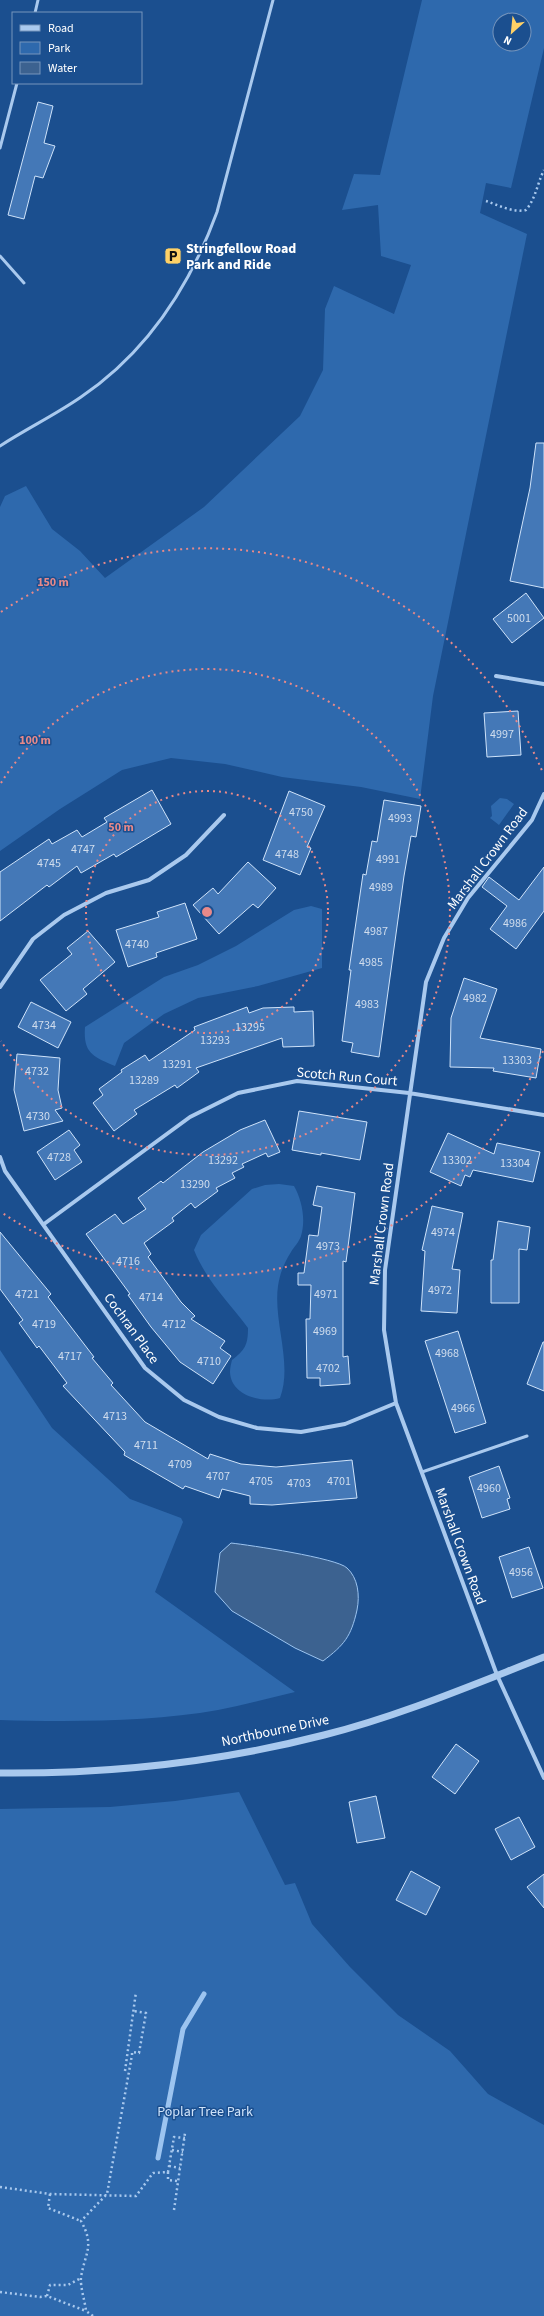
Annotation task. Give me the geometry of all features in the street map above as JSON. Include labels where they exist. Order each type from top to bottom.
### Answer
[{"type":"street","points":[[496,676],[544,684]]},
{"type":"street","name":"Marshall Crown Road","points":[[544,794],[532,820],[468,898],[444,938],[426,982],[384,1270],[384,1330],[396,1404],[497,1675],[544,1778]]},
{"type":"street","points":[[0,987],[33,939],[64,915],[106,893],[149,880],[186,855],[224,815]]},
{"type":"street","name":"Scotch Run Court","points":[[44,1224],[190,1117],[238,1093],[298,1081],[409,1093],[544,1115]]},
{"type":"street","name":"Cochran Place","points":[[0,1157],[5,1171],[145,1368],[184,1400],[219,1417],[257,1428],[301,1432],[344,1424],[396,1404]]},
{"type":"street","name":"Northbourne Drive","points":[[0,1774],[43,1774],[112,1770],[174,1763],[325,1735],[385,1716],[544,1656]]},
{"type":"lane","points":[[35,12],[38,0]]},
{"type":"lane","points":[[0,446],[80,398],[112,373],[135,351],[170,308],[206,243],[217,212],[273,0]]},
{"type":"lane","points":[[0,148],[17,84]]},
{"type":"lane","points":[[0,256],[24,283]]},
{"type":"lane","points":[[422,1472],[527,1436]]},
{"type":"path","points":[[486,201],[510,209],[520,211],[526,210],[537,193],[538,184],[544,170]]},
{"type":"path","points":[[125,2071],[136,1992]]},
{"type":"path","points":[[128,2051],[140,2053],[146,2013],[133,2011]]},
{"type":"path","points":[[81,2221],[107,2194],[132,2052]]},
{"type":"path","points":[[174,2210],[185,2133]]},
{"type":"path","points":[[178,2181],[168,2180],[168,2172],[174,2137],[185,2138]]},
{"type":"path","points":[[172,2150],[183,2152]]},
{"type":"path","points":[[169,2166],[180,2168]]},
{"type":"path","points":[[0,2188],[50,2194],[107,2194],[136,2196],[153,2173],[168,2172]]},
{"type":"path","points":[[50,2194],[48,2208],[81,2221],[88,2234],[89,2250],[81,2278],[86,2311]]},
{"type":"path","points":[[47,2296],[50,2285],[68,2285],[81,2278]]},
{"type":"path","points":[[0,2292],[40,2297],[47,2296],[86,2311],[93,2316]]},
{"type":"green space","points":[[422,0],[544,0],[544,48],[511,188],[486,183],[480,213],[527,234],[433,696],[420,799],[361,787],[282,777],[225,764],[171,758],[122,770],[60,809],[0,851],[0,507],[5,496],[26,486],[52,529],[80,551],[105,578],[204,507],[300,416],[323,370],[325,309],[334,286],[394,314],[411,265],[381,256],[378,205],[342,210],[354,174],[380,175]]},
{"type":"green space","points":[[500,798],[507,799],[514,804],[499,825],[490,818],[492,816],[491,806]]},
{"type":"green space","points":[[311,906],[322,909],[322,968],[258,986],[198,998],[164,1014],[124,1043],[115,1066],[95,1057],[91,1053],[86,1043],[85,1027],[164,977],[198,965],[236,946],[294,910]]},
{"type":"green space","points":[[279,1184],[294,1186],[301,1204],[303,1223],[300,1238],[284,1264],[278,1286],[278,1314],[284,1357],[283,1385],[280,1398],[265,1399],[249,1396],[242,1392],[236,1387],[232,1380],[230,1368],[232,1360],[245,1347],[248,1328],[218,1291],[205,1272],[194,1250],[201,1235],[252,1189],[265,1185]]},
{"type":"green space","points":[[0,1350],[52,1428],[130,1499],[181,1518],[183,1522],[155,1592],[295,1692],[218,1710],[165,1717],[81,1721],[0,1720]]},
{"type":"green space","name":"Poplar Tree Park","points":[[239,1792],[285,1885],[295,1883],[312,1924],[350,1967],[398,2015],[450,2051],[488,2094],[544,2125],[544,2316],[0,2316],[0,1809],[110,1807],[175,1801]]},
{"type":"water","points":[[231,1543],[311,1556],[340,1564],[347,1568],[351,1572],[356,1582],[358,1604],[355,1619],[346,1640],[323,1661],[295,1648],[232,1611],[215,1592],[220,1553]]},
{"type":"building","points":[[38,102],[53,106],[44,143],[55,146],[43,178],[35,176],[24,219],[8,215]]},
{"type":"building","points":[[536,443],[544,443],[544,588],[510,581],[530,488]]},
{"type":"building","points":[[526,593],[544,618],[512,643],[493,619]]},
{"type":"building","points":[[518,711],[521,755],[487,757],[484,713]]},
{"type":"building","points":[[152,790],[171,824],[116,857],[114,854],[81,873],[77,866],[49,887],[47,885],[0,921],[0,872],[49,839],[52,844],[77,830],[82,837],[107,822],[104,818]]},
{"type":"building","points":[[289,791],[325,806],[307,847],[311,848],[300,875],[263,860]]},
{"type":"building","points":[[384,800],[421,806],[416,837],[411,836],[404,876],[379,1057],[351,1052],[353,1043],[342,1041],[351,970],[349,970],[363,874],[366,875],[372,841],[377,842]]},
{"type":"building","points":[[248,862],[276,888],[258,908],[253,904],[219,934],[193,905],[213,888],[218,894]]},
{"type":"building","points":[[544,867],[544,911],[516,949],[490,929],[507,906],[482,887],[489,877],[519,900]]},
{"type":"building","points":[[185,903],[197,939],[156,953],[157,957],[128,967],[116,930],[159,917],[157,912]]},
{"type":"building","points":[[88,931],[115,962],[83,989],[87,994],[66,1011],[40,980],[72,954],[67,948]]},
{"type":"building","points":[[464,978],[497,989],[480,1038],[541,1049],[536,1078],[493,1071],[494,1068],[450,1067],[451,1018]]},
{"type":"building","points":[[31,1002],[71,1022],[58,1048],[18,1027]]},
{"type":"building","points":[[247,1007],[249,1013],[263,1008],[294,1007],[294,1012],[313,1011],[314,1046],[283,1047],[282,1038],[196,1068],[199,1072],[177,1088],[175,1085],[134,1110],[137,1114],[114,1131],[93,1103],[103,1095],[99,1089],[122,1072],[121,1070],[145,1055],[149,1061],[195,1030],[194,1027]]},
{"type":"building","points":[[17,1054],[60,1058],[58,1090],[62,1108],[55,1110],[63,1121],[24,1131],[14,1090]]},
{"type":"building","points":[[299,1111],[367,1122],[360,1160],[321,1153],[321,1155],[292,1150]]},
{"type":"building","points":[[265,1120],[280,1152],[268,1157],[266,1153],[242,1164],[244,1167],[232,1173],[235,1178],[216,1188],[218,1191],[195,1208],[191,1203],[172,1218],[174,1221],[144,1243],[151,1254],[148,1257],[181,1302],[195,1316],[191,1319],[225,1341],[220,1348],[231,1356],[213,1384],[180,1362],[151,1327],[128,1295],[130,1294],[86,1234],[115,1214],[123,1224],[146,1209],[138,1198],[161,1181],[163,1183],[203,1152],[240,1130]]},
{"type":"building","points":[[69,1130],[80,1145],[74,1150],[82,1162],[55,1180],[37,1152]]},
{"type":"building","points":[[448,1133],[494,1154],[497,1143],[540,1152],[533,1182],[473,1170],[470,1177],[465,1175],[461,1186],[430,1172]]},
{"type":"building","points":[[317,1186],[355,1193],[346,1262],[343,1261],[343,1357],[348,1356],[350,1384],[320,1386],[320,1378],[307,1378],[306,1319],[310,1319],[311,1285],[298,1285],[298,1273],[304,1273],[309,1235],[318,1236],[322,1207],[313,1205]]},
{"type":"building","points":[[432,1206],[463,1213],[452,1269],[460,1270],[457,1313],[421,1311],[425,1251],[422,1250]]},
{"type":"building","points":[[498,1221],[530,1227],[527,1250],[519,1249],[519,1303],[491,1303],[491,1260],[493,1260]]},
{"type":"building","points":[[0,1232],[51,1294],[48,1297],[94,1357],[92,1358],[113,1383],[111,1385],[145,1422],[208,1459],[210,1454],[241,1464],[276,1467],[352,1460],[357,1498],[272,1505],[250,1504],[250,1496],[222,1489],[219,1498],[185,1486],[183,1489],[124,1455],[125,1452],[63,1386],[67,1383],[39,1346],[37,1348],[19,1323],[23,1320],[0,1289]]},
{"type":"building","points":[[458,1331],[486,1423],[455,1433],[425,1341]]},
{"type":"building","points":[[544,1342],[544,1391],[527,1384]]},
{"type":"building","points":[[499,1466],[510,1498],[507,1499],[510,1509],[482,1518],[469,1477]]},
{"type":"building","points":[[529,1547],[543,1588],[512,1598],[499,1557]]},
{"type":"building","points":[[456,1744],[479,1761],[455,1794],[432,1777]]},
{"type":"building","points":[[376,1796],[385,1838],[357,1843],[349,1802]]},
{"type":"building","points":[[519,1817],[535,1847],[511,1860],[495,1829]]},
{"type":"building","points":[[411,1871],[440,1887],[426,1915],[396,1900]]},
{"type":"building","points":[[544,1874],[544,1908],[527,1887]]},
{"type":"waterway","points":[[158,2158],[183,2029],[204,1994]]},
{"type":"place","name":"Stringfellow Road Park and Ride","points":[[173,256]]}]
